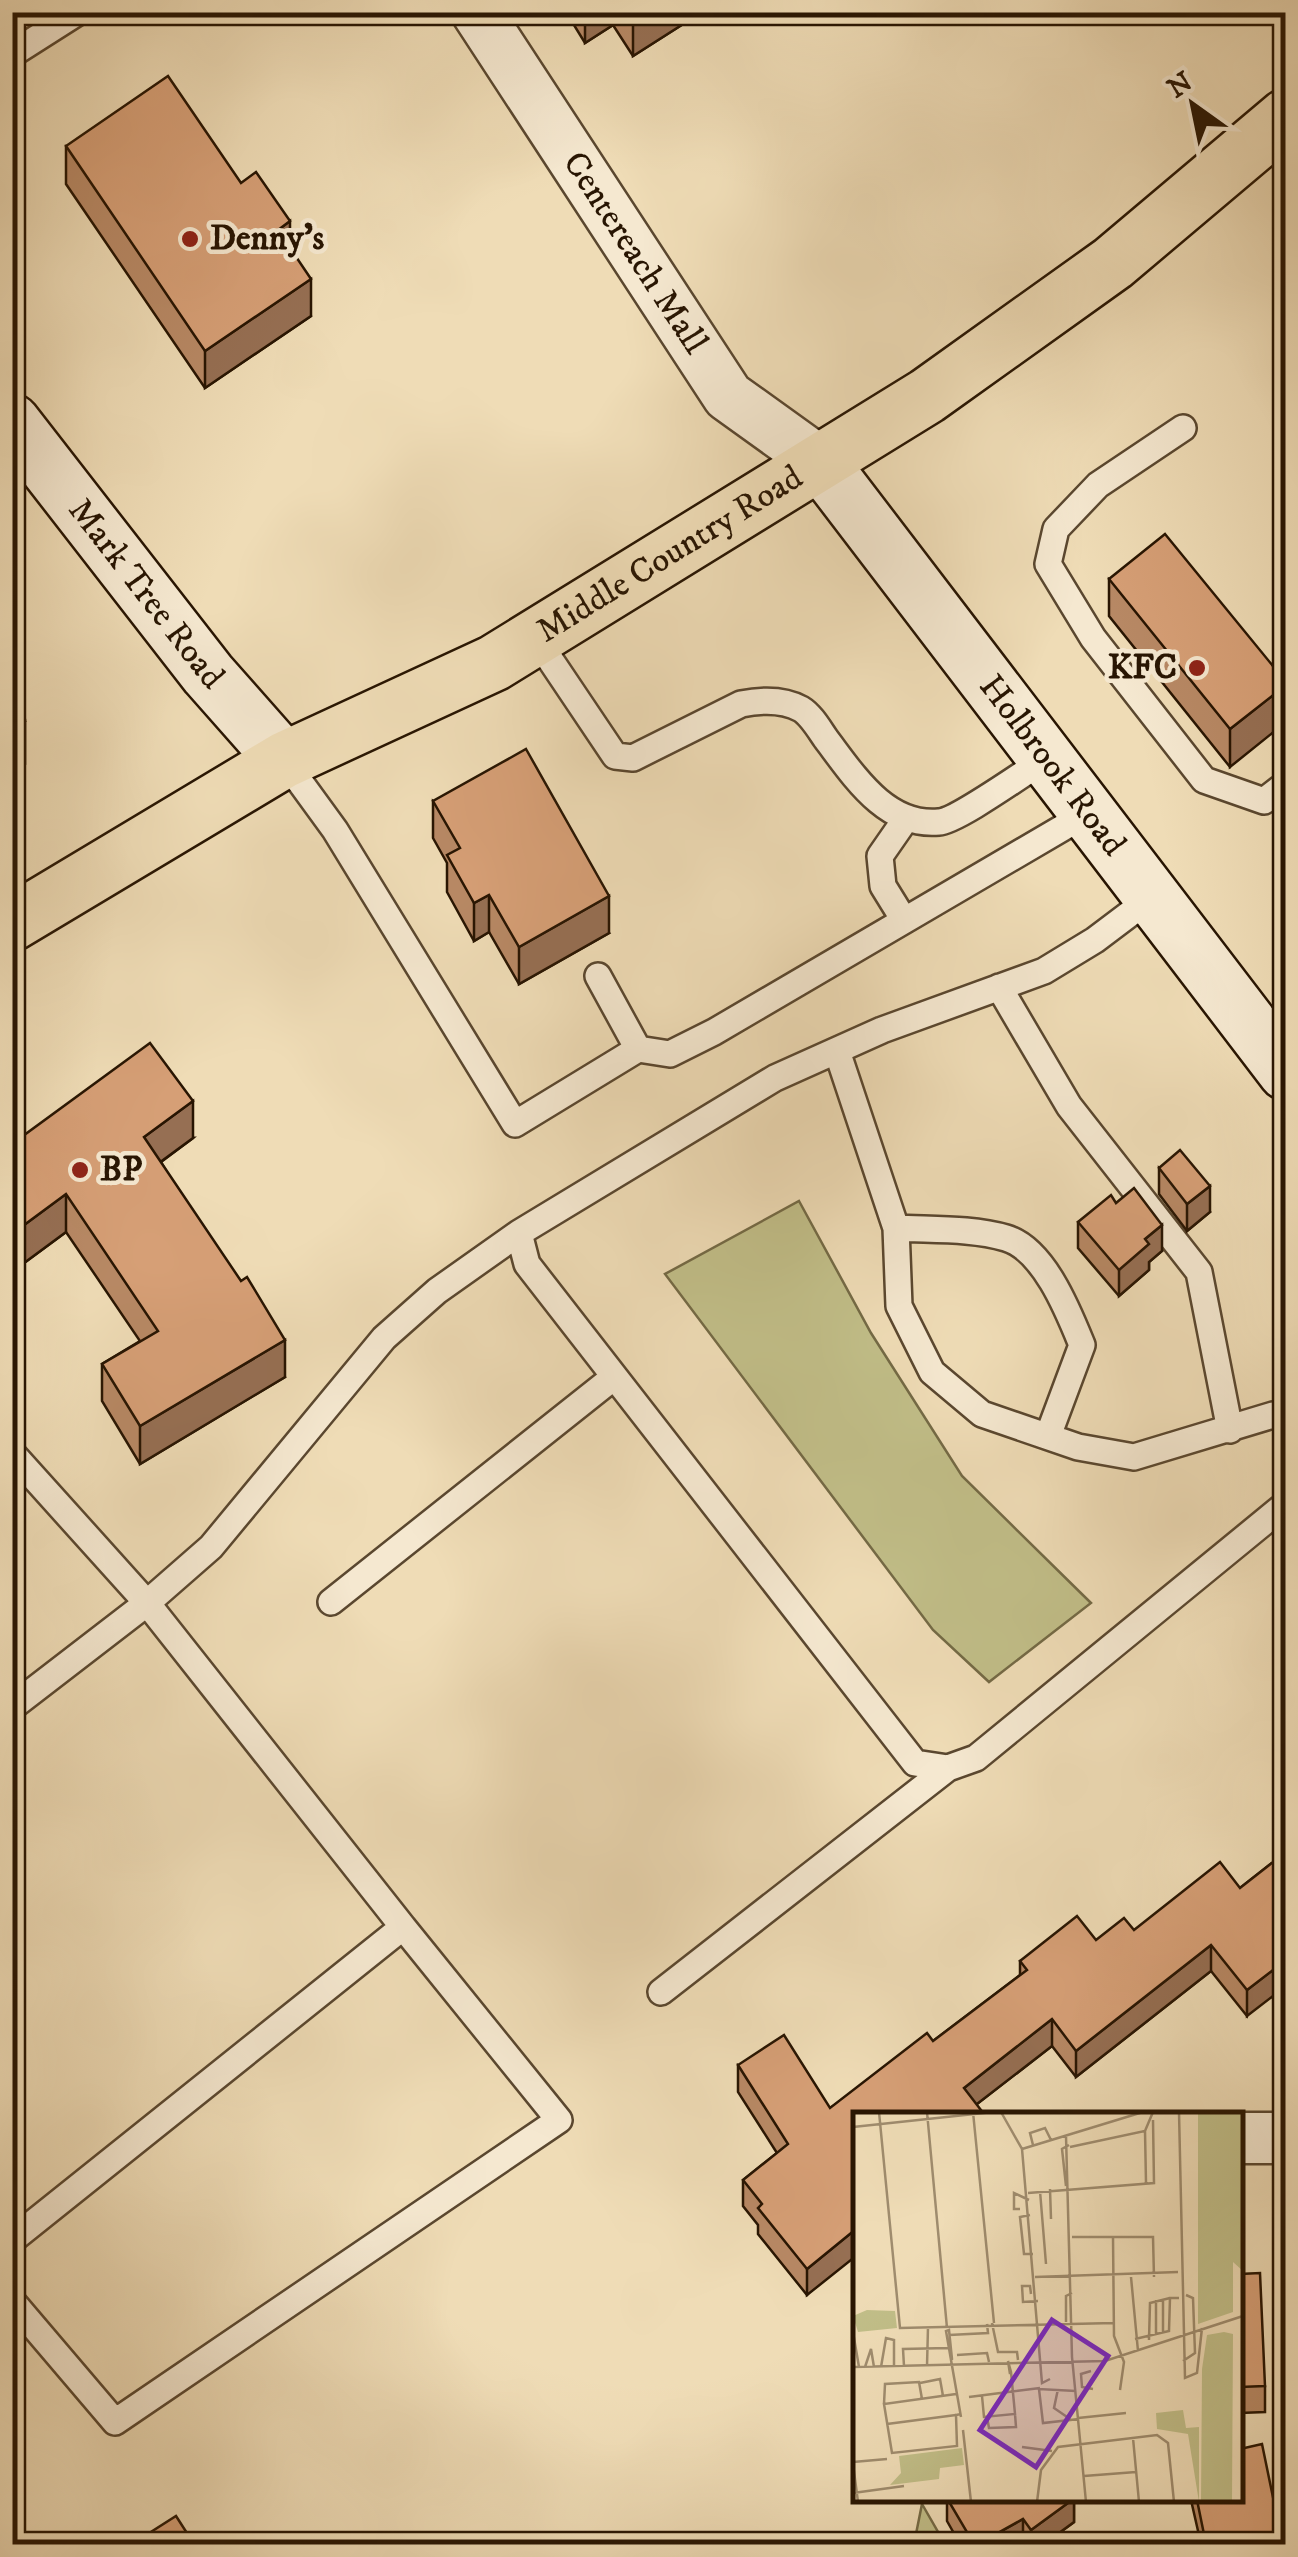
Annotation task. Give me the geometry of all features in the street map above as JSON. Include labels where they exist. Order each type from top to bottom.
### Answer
[{"type":"main road","name":"Middle Country Road","points":[[12,923],[284,760],[494,663],[928,396],[1113,263],[1286,117]]},
{"type":"street","name":"Centereach Mall","points":[[477,12],[728,396],[820,462]]},
{"type":"street","name":"Mark Tree Road","points":[[12,422],[208,674],[284,760]]},
{"type":"street","name":"Holbrook Road","points":[[820,462],[1286,1072]]},
{"type":"street","points":[[1243,2138],[1286,2138]]},
{"type":"lane","points":[[12,54],[78,12]]},
{"type":"lane","points":[[1184,428],[1098,486],[1056,529],[1048,564],[1093,638],[1204,780],[1264,801],[1286,784]]},
{"type":"lane","points":[[535,637],[615,756],[633,758],[740,704],[760,700],[787,704],[805,711],[866,788],[905,820],[943,822],[1046,759]]},
{"type":"lane","points":[[284,760],[335,830],[515,1124],[638,1049],[670,1054],[714,1032],[1088,812]]},
{"type":"lane","points":[[904,920],[883,886],[880,856],[905,820]]},
{"type":"lane","points":[[12,1708],[146,1603],[210,1547],[384,1338],[438,1291],[518,1233],[775,1078],[882,1030],[1044,970],[1095,940],[1152,897]]},
{"type":"lane","points":[[598,976],[638,1049]]},
{"type":"lane","points":[[999,987],[1069,1106],[1199,1272],[1230,1430]]},
{"type":"lane","points":[[836,1050],[896,1228],[899,1306],[932,1372],[982,1414],[1078,1447],[1134,1457],[1272,1416],[1286,1419]]},
{"type":"lane","points":[[896,1228],[1010,1239],[1031,1255],[1063,1296],[1082,1345],[1048,1436]]},
{"type":"lane","points":[[518,1233],[528,1264],[915,1764],[948,1768]]},
{"type":"lane","points":[[331,1602],[614,1377]]},
{"type":"lane","points":[[12,1453],[146,1603],[559,2120],[115,2422],[12,2301]]},
{"type":"lane","points":[[660,1992],[948,1768],[976,1758],[1286,1504]]},
{"type":"lane","points":[[12,2240],[403,1927]]},
{"type":"shaded area","points":[[799,1201],[871,1333],[962,1476],[1091,1603],[989,1682],[933,1630],[665,1274]]},
{"type":"shaded area","points":[[922,2504],[945,2544],[914,2544]]},
{"type":"building","name":"Denny's","points":[[168,76],[241,183],[256,172],[290,221],[278,230],[311,279],[205,351],[66,146]]},
{"type":"building","points":[[1165,534],[1286,682],[1230,729],[1109,579]]},
{"type":"building","points":[[12,701],[25,721],[12,729]]},
{"type":"building","points":[[526,749],[609,896],[519,947],[489,895],[474,903],[447,855],[460,848],[433,801]]},
{"type":"building","points":[[150,1043],[193,1101],[144,1137],[241,1281],[247,1277],[285,1340],[140,1426],[102,1364],[158,1331],[66,1194],[20,1228],[12,1218],[12,1144]]},
{"type":"building","points":[[1180,1150],[1210,1186],[1187,1204],[1159,1168]]},
{"type":"building","points":[[1134,1188],[1162,1225],[1145,1239],[1149,1244],[1119,1270],[1078,1222],[1111,1195],[1116,1203]]},
{"type":"building","points":[[1286,1852],[1286,1960],[1247,1990],[1211,1945],[1076,2051],[1052,2019],[964,2088],[982,2112],[853,2112],[853,2231],[807,2269],[758,2208],[762,2204],[743,2180],[788,2144],[738,2065],[784,2035],[830,2108],[927,2033],[933,2041],[1027,1970],[1020,1961],[1077,1916],[1096,1940],[1124,1918],[1134,1930],[1220,1862],[1240,1888]]},
{"type":"building","points":[[1260,2273],[1265,2386],[1243,2387],[1243,2274]]},
{"type":"building","points":[[1262,2444],[1282,2541],[1206,2544],[1197,2502],[1243,2502],[1243,2448]]},
{"type":"building","points":[[949,2502],[1069,2502],[1031,2530],[1023,2519],[974,2544]]},
{"type":"building","points":[[176,2516],[194,2544],[132,2544]]},
{"type":"place","name":"Denny's","points":[[190,239]]},
{"type":"place","name":"KFC","points":[[1197,668]]},
{"type":"place","name":"BP","points":[[80,1170]]}]
